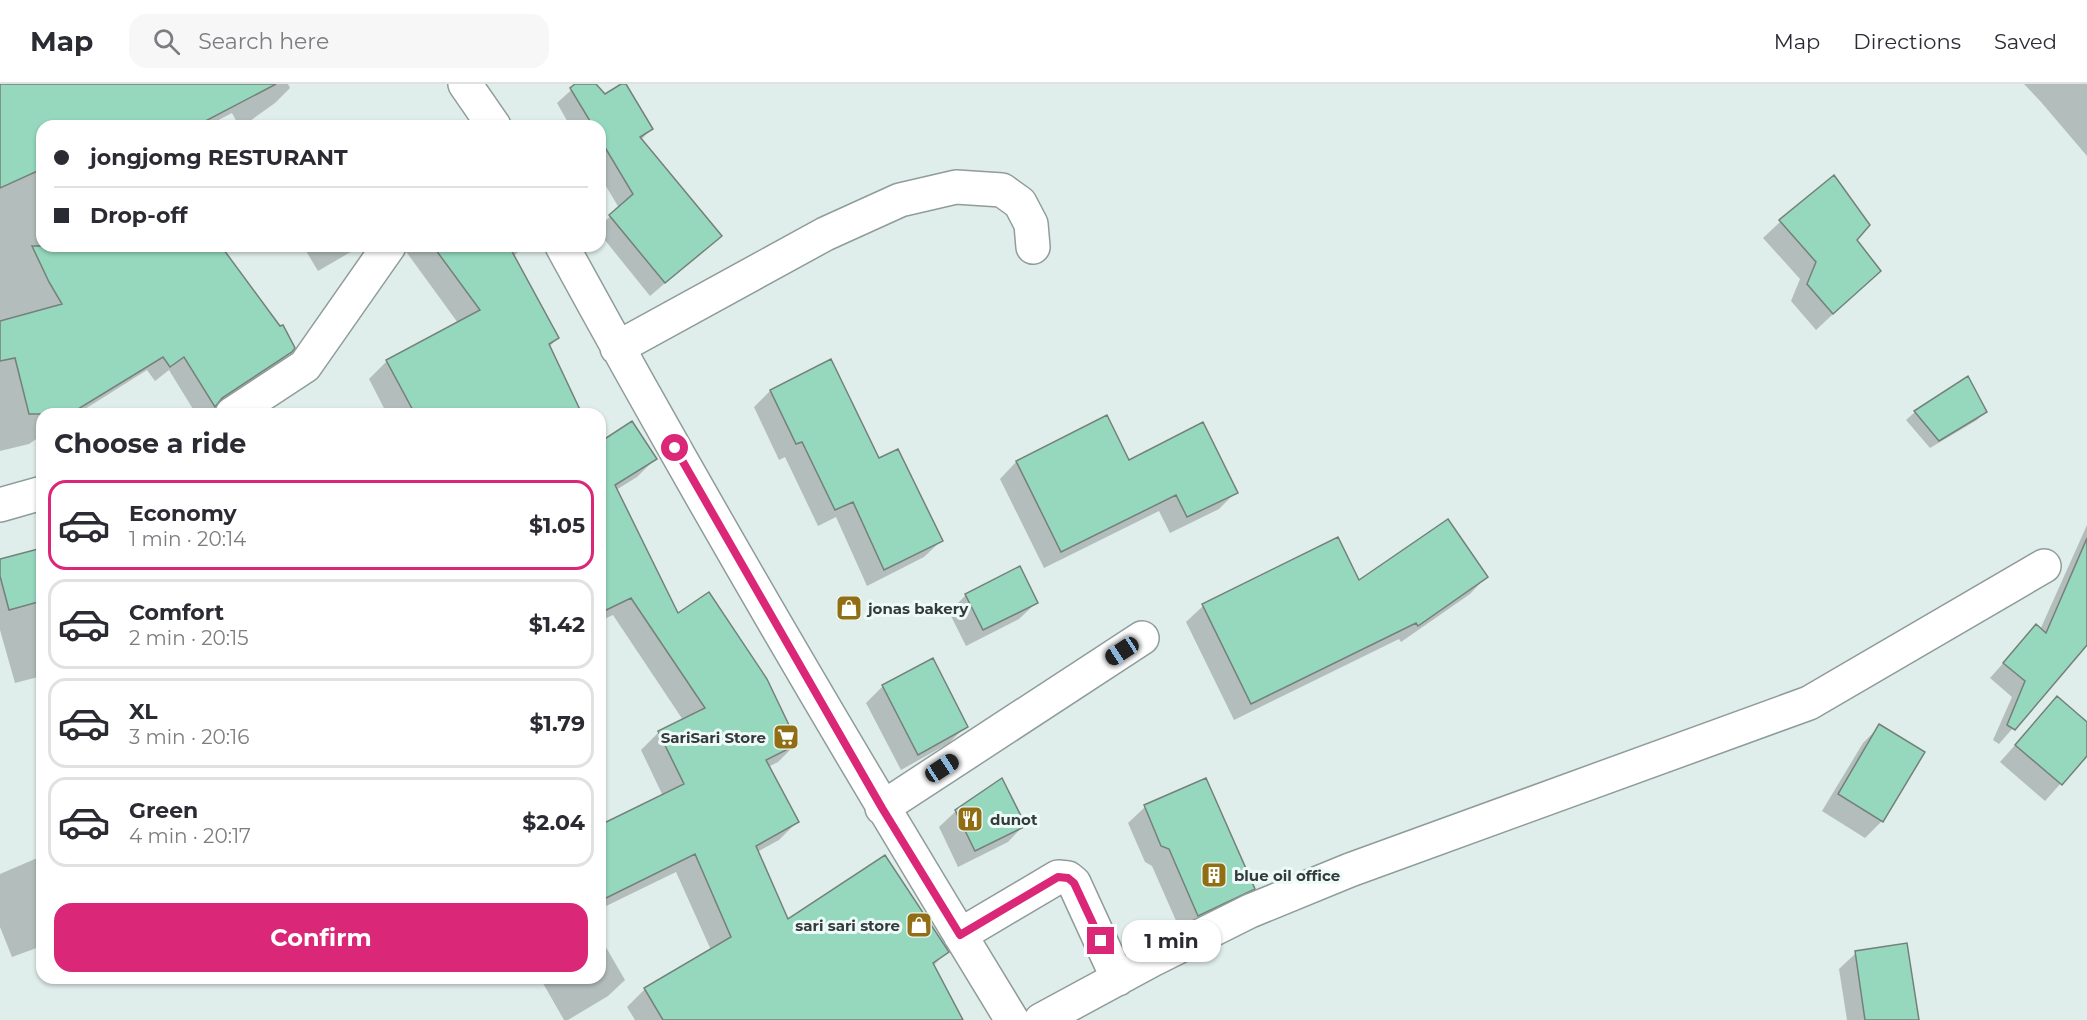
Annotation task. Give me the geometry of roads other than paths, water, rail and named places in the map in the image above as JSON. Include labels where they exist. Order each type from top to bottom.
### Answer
[{"type":"street","points":[[465,84],[490,120]]},
{"type":"street","points":[[617,348],[825,234],[900,200],[956,187],[1002,190],[1020,203],[1031,224],[1033,247]]},
{"type":"street","points":[[241,408],[305,366],[385,252]]},
{"type":"street","points":[[565,252],[617,348],[882,808],[1012,1020]]},
{"type":"street","points":[[0,505],[36,495]]},
{"type":"street","points":[[1041,1020],[1250,911],[1350,870],[1809,703],[2044,566]]},
{"type":"street","points":[[882,808],[1142,638]]},
{"type":"street","points":[[960,935],[1058,877],[1068,878],[1074,883],[1118,979]]},
{"type":"place","name":"jonas bakery","points":[[849,608]]},
{"type":"place","name":"SariSari Store","points":[[786,737]]},
{"type":"place","name":"dunot","points":[[970,819]]},
{"type":"place","name":"blue oil office","points":[[1214,875]]},
{"type":"place","name":"sari sari store","points":[[919,925]]}]
